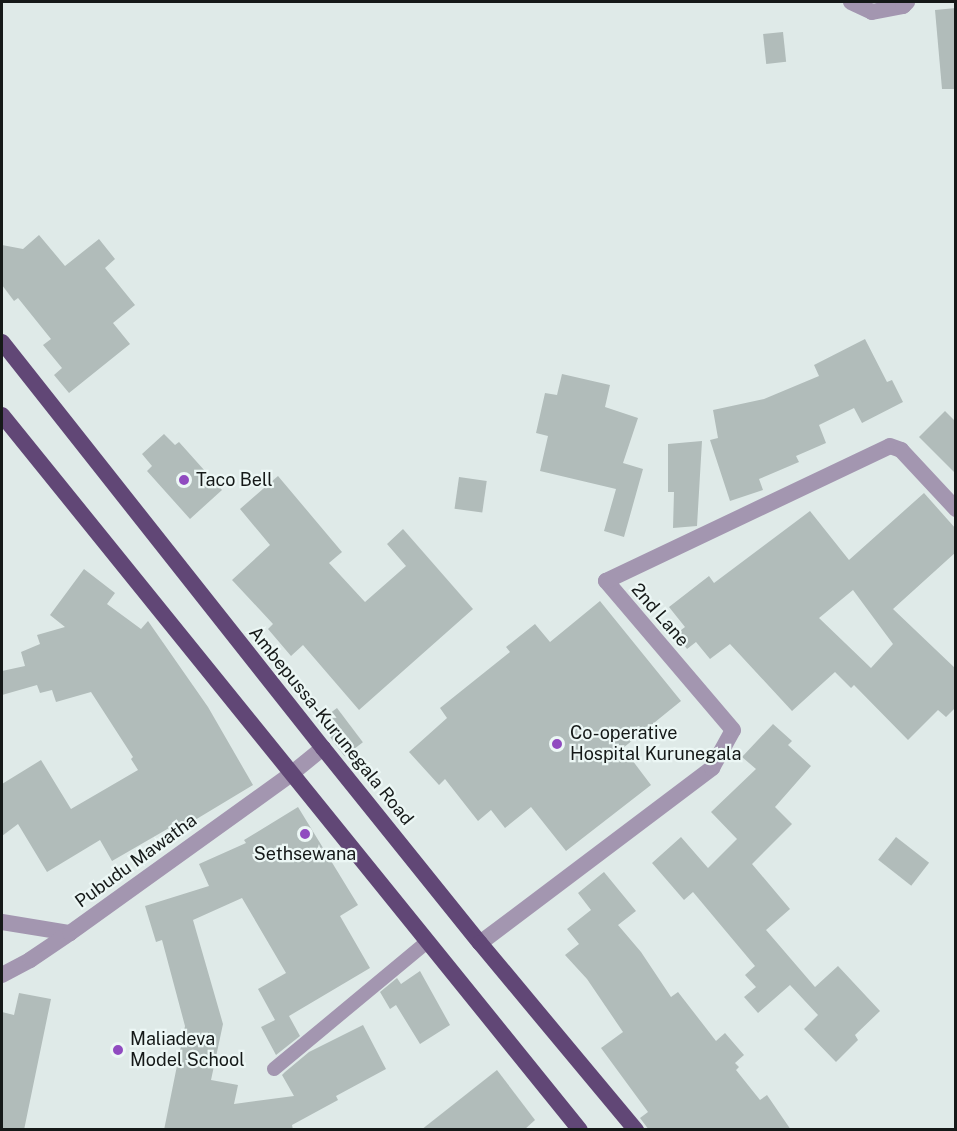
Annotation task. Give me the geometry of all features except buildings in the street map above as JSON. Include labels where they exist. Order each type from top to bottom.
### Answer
[{"type":"highway","name":"Ambepussa-Kurunegala Road","points":[[2,342],[323,748],[480,943],[636,1130]]},
{"type":"highway","points":[[2,415],[580,1130]]},
{"type":"street","points":[[851,2],[872,12],[903,6],[907,2]]},
{"type":"street","name":"2nd Lane","points":[[480,943],[712,768],[733,730],[606,581],[890,446],[901,450],[956,509]]},
{"type":"street","name":"Pubudu Mawatha","points":[[2,975],[30,960],[70,933],[291,774],[323,748]]},
{"type":"street","points":[[2,922],[70,933]]},
{"type":"lane","points":[[274,1069],[428,942]]},
{"type":"place","name":"Taco Bell","points":[[184,480]]},
{"type":"place","name":"Co-operative Hospital Kurunegala","points":[[557,744]]},
{"type":"place","name":"Sethsewana","points":[[305,834]]},
{"type":"place","name":"Maliadeva Model School","points":[[118,1050]]}]
